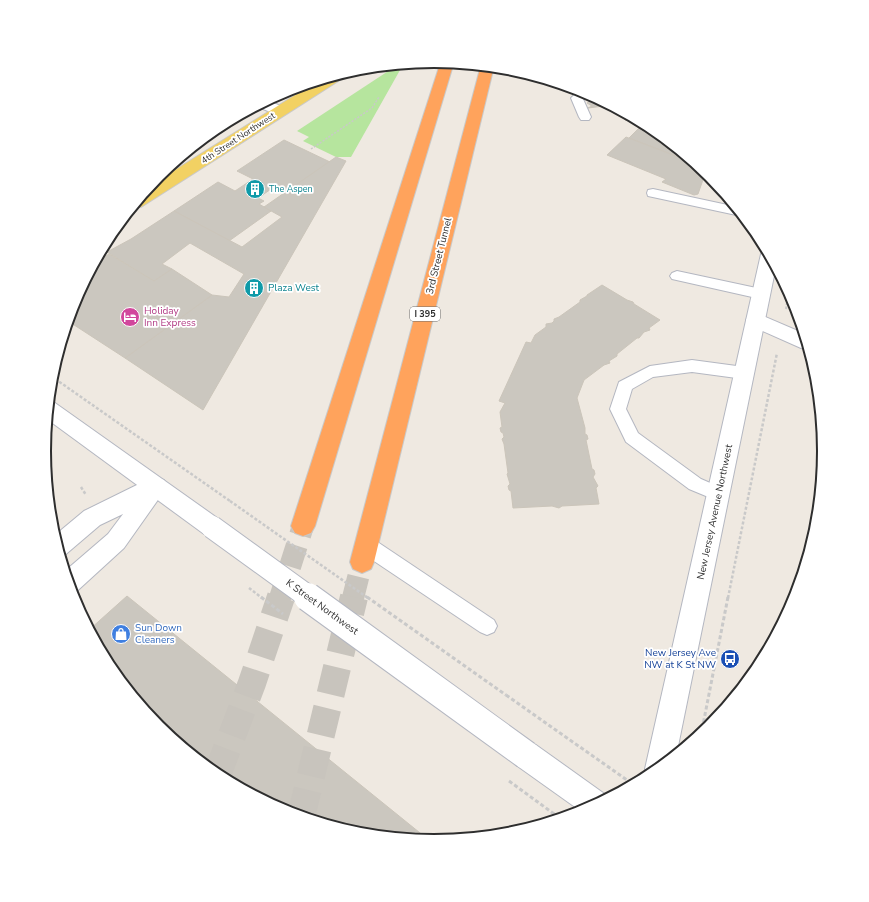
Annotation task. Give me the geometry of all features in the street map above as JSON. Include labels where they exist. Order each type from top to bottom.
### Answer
[{"type":"highway","points":[[304,526],[445,68]]},
{"type":"highway","name":"3rd Street Tunnel","points":[[364,553],[487,71]]},
{"type":"main road","name":"4th Street Northwest","points":[[149,195],[322,85]]},
{"type":"main road","points":[[268,106],[280,111]]},
{"type":"main road","name":"New Jersey Avenue Northwest","points":[[661,760],[768,262]]},
{"type":"main road","points":[[756,320],[802,340]]},
{"type":"main road","name":"K Street Northwest","points":[[53,413],[590,801]]},
{"type":"main road","points":[[62,543],[92,518],[156,487]]},
{"type":"main road","points":[[73,579],[116,541],[156,487]]},
{"type":"lane","points":[[579,96],[577,98],[585,116]]},
{"type":"lane","points":[[653,193],[733,210]]},
{"type":"lane","points":[[677,276],[761,294]]},
{"type":"lane","points":[[718,494],[695,484],[632,437],[618,409],[624,386],[650,372],[692,366],[744,373]]},
{"type":"lane","points":[[364,553],[487,626]]},
{"type":"path","points":[[311,149],[372,108],[379,97]]},
{"type":"path","points":[[784,314],[787,300]]},
{"type":"path","points":[[703,725],[774,367]]},
{"type":"path","points":[[57,380],[629,781]]},
{"type":"path","points":[[505,777],[555,815]]},
{"type":"green space","points":[[401,69],[351,157],[336,157],[303,141],[309,137],[297,131],[389,70]]},
{"type":"building","points":[[590,101],[602,106],[588,108],[592,106],[587,103]]},
{"type":"building","points":[[640,127],[681,158],[629,138]]},
{"type":"building","points":[[626,137],[681,158],[704,178],[698,194],[694,195],[662,182],[666,179],[607,155]]},
{"type":"building","name":"The Aspen","points":[[284,140],[330,162],[286,193],[274,187],[258,198],[264,201],[259,204],[271,211],[229,241],[174,211],[218,182],[235,191],[253,179],[237,171]]},
{"type":"building","name":"Plaza West","points":[[336,157],[346,161],[203,410],[125,358],[212,295],[229,297],[244,274],[190,243],[162,264],[172,269],[154,281],[107,252],[131,239],[174,211],[242,247],[282,217],[264,207]]},
{"type":"building","points":[[109,254],[154,281],[172,269],[212,295],[125,358],[73,324],[80,304],[103,258]]},
{"type":"building","points":[[602,285],[633,302],[660,320],[649,328],[650,330],[644,332],[639,338],[617,354],[617,356],[609,361],[610,363],[604,365],[584,380],[577,398],[585,428],[585,434],[587,435],[588,439],[586,440],[592,469],[594,470],[595,474],[593,477],[598,486],[596,488],[599,504],[562,506],[559,508],[552,506],[513,508],[511,491],[509,490],[508,486],[510,484],[507,474],[504,444],[502,439],[504,437],[500,428],[502,427],[500,412],[505,403],[499,401],[526,342],[531,343],[535,335],[546,327],[546,324],[552,323],[554,319],[559,317]]},
{"type":"building","points":[[127,596],[421,834],[409,834],[360,827],[311,814],[265,795],[221,770],[182,739],[146,704],[116,664],[102,643],[93,626]]},
{"type":"tunnel","points":[[280,598],[303,526]]},
{"type":"tunnel","points":[[353,598],[362,562]]},
{"type":"tunnel","points":[[219,769],[252,683],[281,597]]},
{"type":"tunnel","points":[[303,811],[354,597]]},
{"type":"place","name":"The Aspen","points":[[255,189]]},
{"type":"place","name":"Plaza West","points":[[254,288]]},
{"type":"place","name":"Holiday Inn Express","points":[[130,317]]},
{"type":"place","name":"Sun Down Cleaners","points":[[121,634]]},
{"type":"place","name":"New Jersey Ave NW at K St NW","points":[[730,659]]}]
